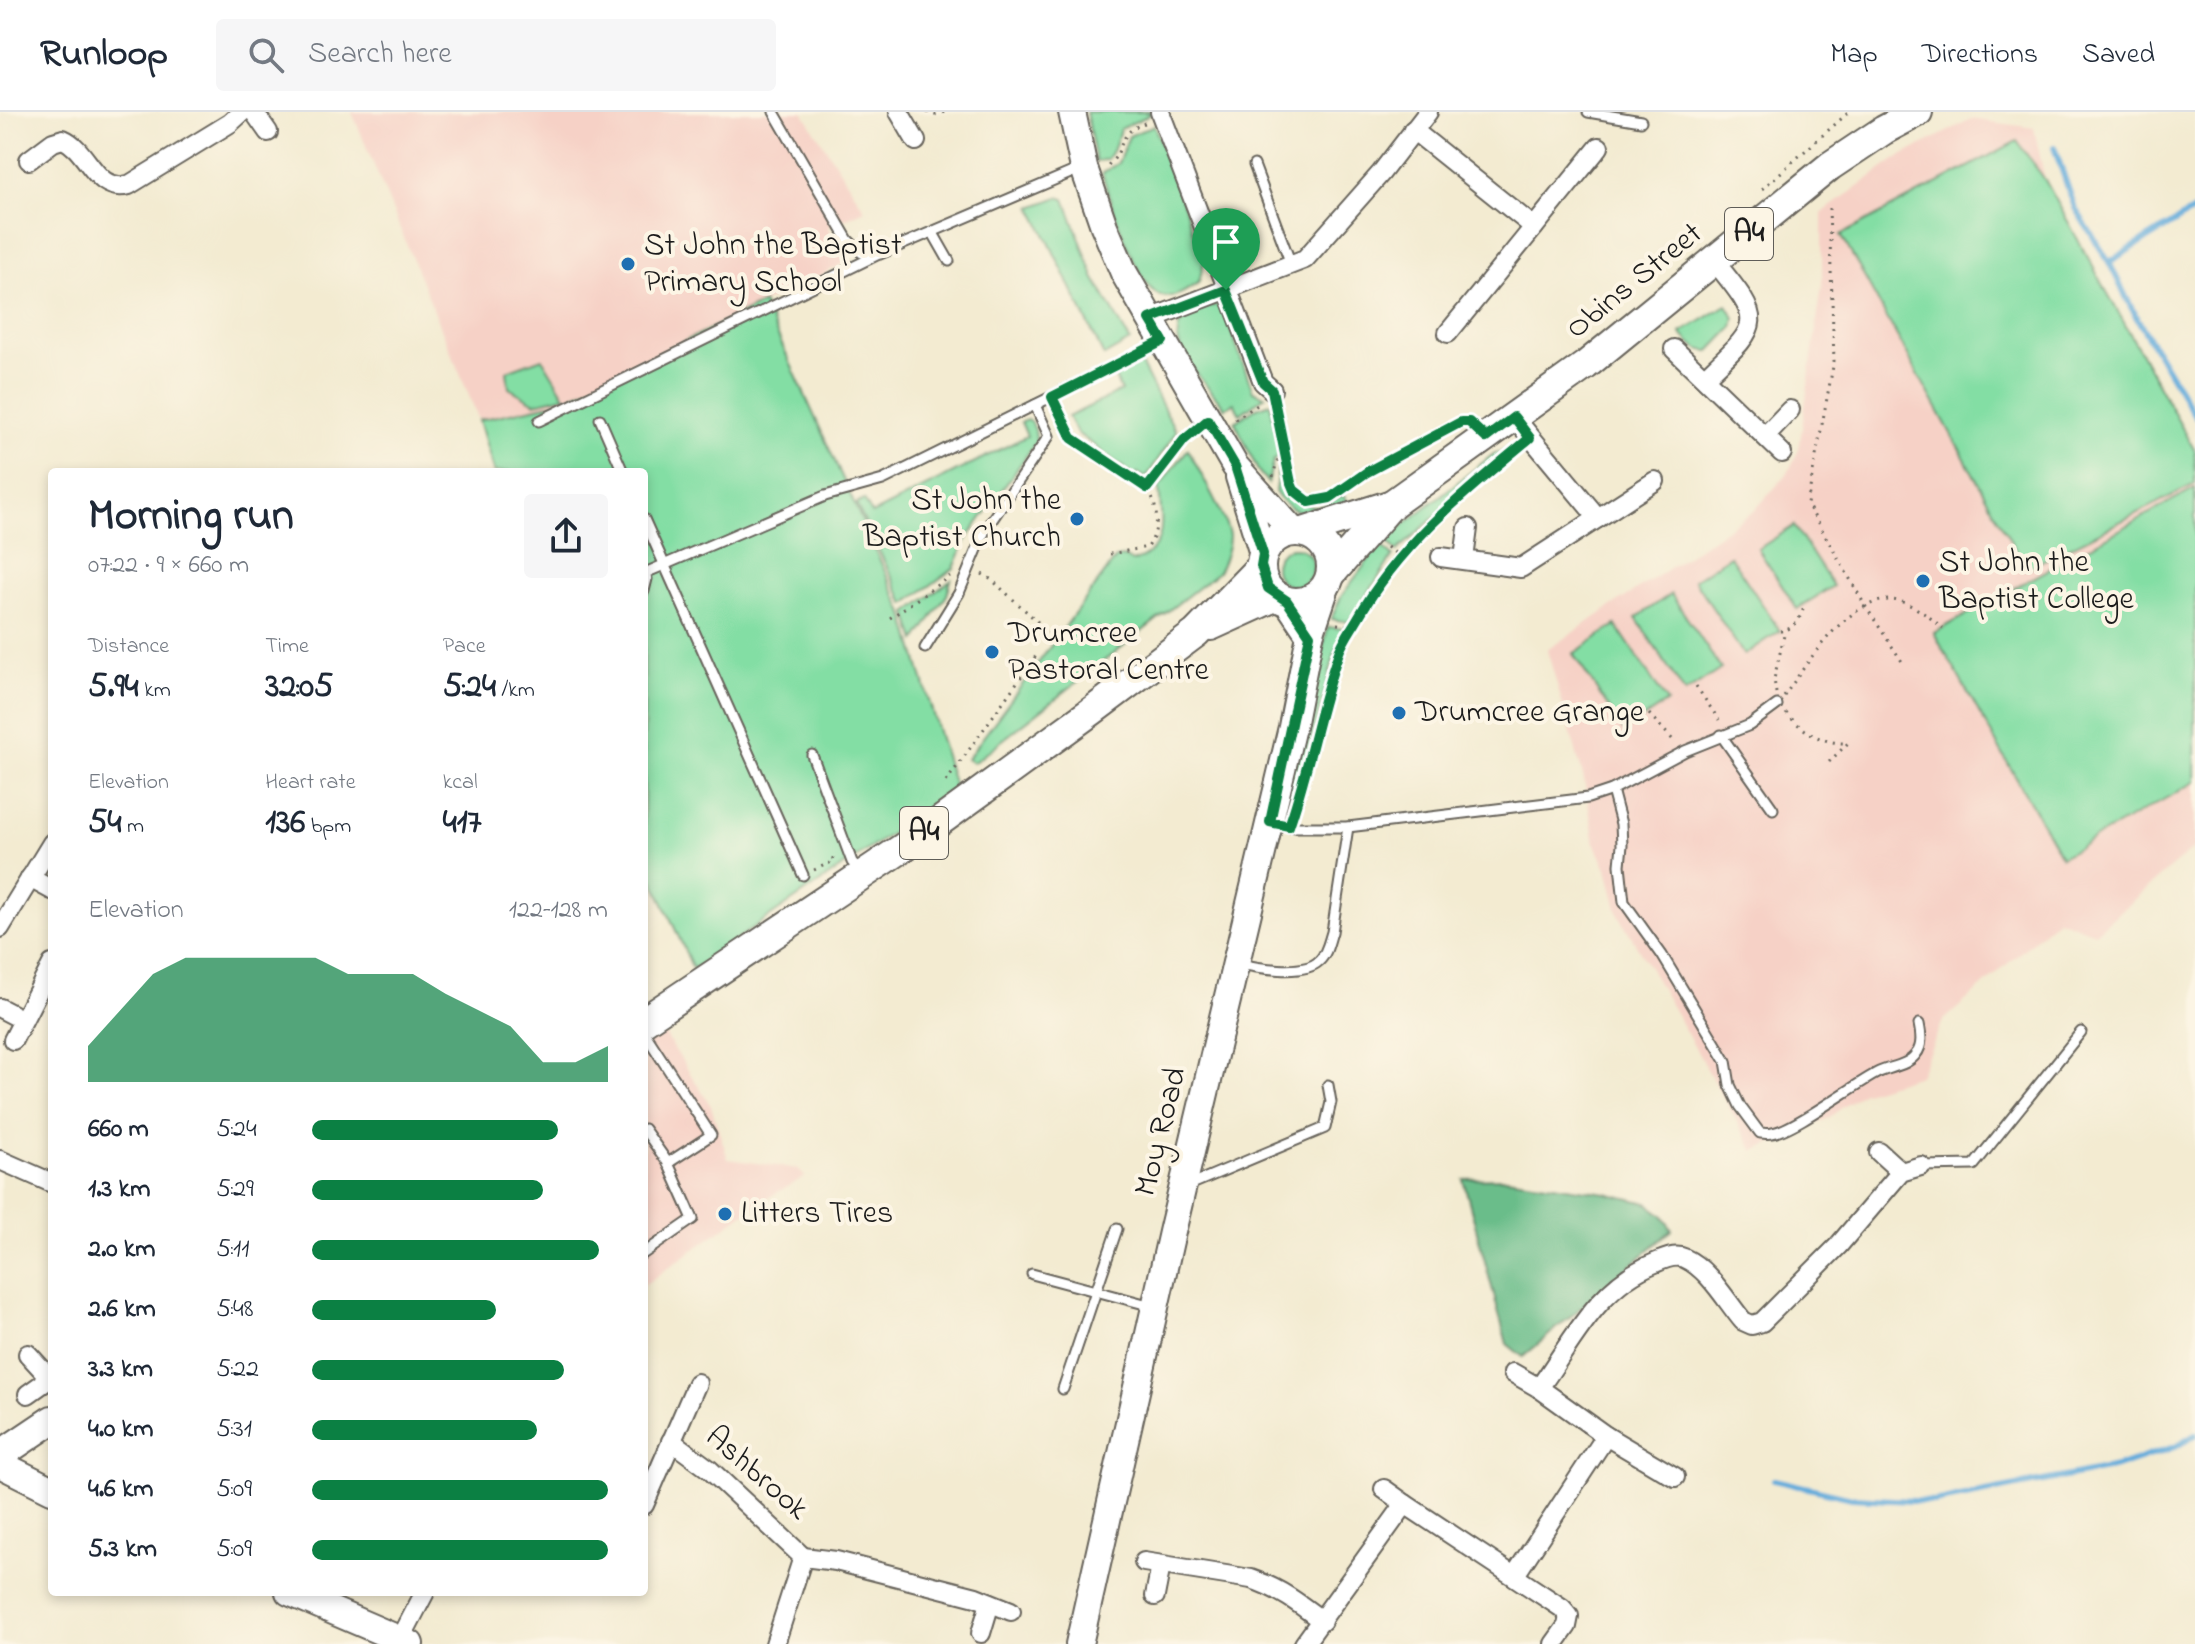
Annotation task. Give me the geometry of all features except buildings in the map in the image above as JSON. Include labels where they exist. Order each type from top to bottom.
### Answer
[{"type":"main road","points":[[1072,112],[1084,169],[1124,273],[1235,466],[1262,560],[1263,578],[1282,599],[1320,629]]},
{"type":"main road","name":"Obins Street","points":[[1330,578],[1392,504],[1486,438],[1522,428],[1586,365],[1830,166],[1884,130],[1918,112]]},
{"type":"main road","points":[[1235,466],[1298,531],[1313,535],[1328,550],[1330,578]]},
{"type":"main road","name":"Obins Street","points":[[1298,531],[1392,504]]},
{"type":"main road","name":"A4","points":[[648,1018],[934,826],[1196,633],[1262,560],[1275,538],[1298,531]]},
{"type":"main road","name":"A4","points":[[1196,633],[1282,599],[1299,602],[1310,599],[1330,578]]},
{"type":"main road","name":"Moy Road","points":[[1079,1644],[1155,1307],[1330,578]]},
{"type":"main road","points":[[0,1455],[48,1423]]},
{"type":"main road","points":[[0,1464],[48,1488]]},
{"type":"main road","points":[[298,1596],[405,1642]]},
{"type":"street","points":[[29,160],[53,142],[63,139],[73,146],[102,180],[121,187],[230,123],[242,112]]},
{"type":"street","points":[[254,112],[268,132]]},
{"type":"street","points":[[1157,330],[1226,290],[1305,259],[1381,173],[1428,112]]},
{"type":"street","points":[[1161,114],[1226,290],[1263,382],[1273,393]]},
{"type":"street","points":[[907,115],[916,141]]},
{"type":"street","points":[[1413,130],[1534,227]]},
{"type":"street","points":[[1448,333],[1599,147]]},
{"type":"street","points":[[1705,377],[1742,342],[1752,315],[1715,262]]},
{"type":"street","points":[[1674,349],[1782,453]]},
{"type":"street","points":[[1765,436],[1790,410]]},
{"type":"street","points":[[1522,428],[1598,518]]},
{"type":"street","points":[[1441,557],[1521,568],[1655,481]]},
{"type":"street","points":[[1464,559],[1468,528]]},
{"type":"street","points":[[0,928],[48,849]]},
{"type":"street","points":[[30,878],[48,888]]},
{"type":"street","points":[[13,1040],[48,972]]},
{"type":"street","points":[[0,1008],[23,1020]]},
{"type":"street","points":[[1879,1152],[1901,1172]]},
{"type":"street","points":[[0,1160],[48,1181]]},
{"type":"street","points":[[1539,1388],[1602,1298],[1648,1265],[1667,1257],[1681,1257],[1699,1268],[1743,1321],[1752,1325],[1762,1322],[1838,1246],[1901,1172],[1921,1166]]},
{"type":"street","points":[[28,1354],[48,1375]]},
{"type":"street","points":[[1513,1373],[1606,1436],[1675,1477]]},
{"type":"street","points":[[28,1394],[48,1380]]},
{"type":"street","points":[[648,1496],[697,1383]]},
{"type":"street","points":[[1515,1575],[1606,1436]]},
{"type":"street","name":"Ashbrook","points":[[671,1441],[709,1469],[803,1557],[775,1644]]},
{"type":"street","points":[[1384,1489],[1562,1608],[1569,1616],[1567,1626],[1554,1644]]},
{"type":"street","points":[[1304,1644],[1405,1504]]},
{"type":"street","points":[[803,1557],[836,1561],[1011,1611]]},
{"type":"street","points":[[1155,1596],[1152,1564],[1251,1579],[1288,1595],[1322,1621]]},
{"type":"street","points":[[405,1642],[423,1596]]},
{"type":"street","points":[[981,1633],[990,1603]]},
{"type":"lane","points":[[774,112],[848,240],[862,253],[880,254]]},
{"type":"lane","points":[[1588,112],[1641,121]]},
{"type":"lane","points":[[1254,165],[1291,264]]},
{"type":"lane","points":[[539,421],[880,254],[1084,169]]},
{"type":"lane","points":[[933,233],[949,261]]},
{"type":"lane","points":[[648,571],[825,496],[883,480],[1052,397],[1157,330]]},
{"type":"lane","points":[[925,648],[959,593],[985,530],[1049,436],[1035,405]]},
{"type":"lane","points":[[600,419],[621,468]]},
{"type":"lane","points":[[648,528],[803,875]]},
{"type":"lane","points":[[1270,822],[1296,827],[1348,827],[1588,798],[1612,790],[1685,751],[1750,725],[1777,705]]},
{"type":"lane","points":[[1721,735],[1773,809]]},
{"type":"lane","points":[[812,755],[852,862],[864,874]]},
{"type":"lane","points":[[1612,790],[1621,824],[1620,865],[1624,902],[1662,955],[1726,1061],[1730,1085],[1740,1106],[1760,1133],[1774,1133],[1791,1125],[1882,1070],[1906,1062],[1917,1054],[1922,1037],[1919,1024]]},
{"type":"lane","points":[[1237,963],[1257,968],[1303,969],[1318,963],[1332,932],[1348,827]]},
{"type":"lane","points":[[1921,1166],[1974,1165],[2081,1032]]},
{"type":"lane","points":[[648,1038],[711,1135],[668,1163]]},
{"type":"lane","points":[[1184,1187],[1325,1128],[1331,1102],[1328,1085]]},
{"type":"lane","points":[[648,1135],[668,1163],[693,1219],[648,1250]]},
{"type":"lane","points":[[1063,1389],[1117,1229]]},
{"type":"lane","points":[[1032,1274],[1155,1307]]},
{"type":"path","points":[[927,112],[935,115],[945,112]]},
{"type":"path","points":[[1084,169],[1110,165],[1128,131],[1161,114]]},
{"type":"path","points":[[1829,208],[1834,361],[1807,504],[1866,607],[1905,666]]},
{"type":"path","points":[[1147,488],[1184,440],[1273,393],[1294,490],[1309,502],[1318,502]]},
{"type":"path","points":[[1052,397],[1072,438],[1147,488],[1154,500],[1157,533],[1148,547],[1110,554]]},
{"type":"path","points":[[1330,498],[1367,472],[1461,422],[1469,422],[1486,438]]},
{"type":"path","points":[[1307,768],[1338,654],[1371,594],[1399,556],[1522,428]]},
{"type":"path","points":[[1272,480],[1277,461],[1285,458]]},
{"type":"path","points":[[1384,544],[1399,556]]},
{"type":"path","points":[[890,618],[954,574],[971,568],[992,580],[1051,634]]},
{"type":"path","points":[[1777,705],[1821,644],[1851,615],[1866,607],[1888,600],[1903,604],[1918,609],[1943,628]]},
{"type":"path","points":[[1805,604],[1800,620],[1782,631],[1774,679],[1777,705],[1802,729],[1832,744],[1848,743],[1828,763]]},
{"type":"path","points":[[1320,629],[1353,626]]},
{"type":"path","points":[[946,782],[1038,653]]},
{"type":"path","points":[[1696,686],[1711,708]]},
{"type":"path","points":[[1649,714],[1685,751]]},
{"type":"path","points":[[803,875],[834,861],[831,854],[848,847]]},
{"type":"shaded area","name":"St John the Baptist Primary School","points":[[352,112],[803,112],[865,210],[828,227],[846,261],[837,267],[560,402],[479,420]]},
{"type":"shaded area","name":"St John the Baptist College","points":[[1971,119],[2034,128],[2045,180],[2195,451],[2195,847],[2095,933],[2058,919],[1943,1021],[1919,1075],[1861,1093],[1827,1119],[1754,1151],[1618,913],[1607,868],[1595,844],[1584,779],[1547,650],[1754,511],[1788,473],[1799,449],[1822,286],[1822,213],[1896,159]]},
{"type":"shaded area","points":[[657,1022],[711,1106],[728,1159],[798,1169],[805,1177],[762,1201],[648,1282],[648,1028]]},
{"type":"green space","points":[[1086,112],[1151,114],[1120,129],[1107,159],[1096,162]]},
{"type":"green space","points":[[1154,125],[1204,262],[1199,282],[1170,297],[1159,295],[1142,276],[1125,240],[1102,173],[1118,163],[1129,136]]},
{"type":"green space","points":[[2017,141],[2045,180],[2195,451],[2195,484],[2026,569],[1841,235]]},
{"type":"green space","points":[[1058,197],[1065,199],[1094,277],[1130,341],[1104,356],[1032,207]]},
{"type":"green space","points":[[763,303],[903,611],[955,790],[693,969],[648,868],[648,468],[493,468],[479,420],[560,402]]},
{"type":"green space","points":[[1216,305],[1222,307],[1253,391],[1265,396],[1240,414],[1234,403],[1225,408],[1190,365],[1178,335],[1181,323],[1193,312]]},
{"type":"green space","points":[[1727,305],[1735,318],[1733,327],[1710,351],[1697,348],[1681,333]]},
{"type":"green space","points":[[542,358],[565,396],[535,403],[509,388],[507,371]]},
{"type":"green space","points":[[1140,362],[1176,432],[1146,478],[1138,473],[1135,476],[1077,433],[1068,417],[1121,391],[1114,375]]},
{"type":"green space","points":[[1270,403],[1280,454],[1273,461],[1268,483],[1258,471],[1235,422]]},
{"type":"green space","points":[[1027,420],[1034,427],[1036,442],[965,542],[954,568],[905,604],[856,504],[864,500],[872,514],[1027,436],[1021,422]]},
{"type":"green space","points":[[1188,449],[1218,506],[1229,536],[1218,572],[973,763],[967,759],[1116,558],[1124,557],[1132,562],[1153,550],[1161,522],[1159,487]]},
{"type":"green space","points":[[1510,449],[1397,551],[1385,539],[1494,454]]},
{"type":"green space","points":[[1281,463],[1284,463],[1288,480],[1301,502],[1316,506],[1343,495],[1351,508],[1309,513],[1291,508],[1275,492]]},
{"type":"green space","points":[[2195,488],[2195,782],[2061,857],[1934,633]]},
{"type":"green space","points":[[1794,526],[1833,586],[1797,609],[1758,549]]},
{"type":"green space","points":[[1380,545],[1393,556],[1349,622],[1331,619],[1342,595]]},
{"type":"green space","points":[[1294,548],[1308,553],[1313,567],[1308,581],[1294,586],[1280,581],[1275,567],[1280,553]]},
{"type":"green space","points":[[1730,556],[1780,631],[1744,655],[1694,580]]},
{"type":"green space","points":[[951,580],[947,595],[916,641],[907,613]]},
{"type":"green space","points":[[1671,594],[1721,669],[1685,693],[1636,618]]},
{"type":"green space","points":[[1616,625],[1667,702],[1624,731],[1573,654]]},
{"type":"green space","points":[[1328,627],[1347,629],[1335,653],[1297,796],[1289,802],[1288,792]]},
{"type":"green space","points":[[1507,1178],[1606,1193],[1647,1203],[1663,1215],[1672,1230],[1523,1357],[1507,1344],[1463,1179]]},
{"type":"waterway","points":[[2054,147],[2075,208],[2109,262]]},
{"type":"waterway","points":[[2195,210],[2109,262],[2134,313],[2195,416]]},
{"type":"waterway","points":[[1774,1480],[1852,1498],[1934,1502],[2116,1467],[2177,1446],[2195,1435]]},
{"type":"place","name":"St John the Baptist Primary School","points":[[628,264]]},
{"type":"place","name":"St John the Baptist Church","points":[[1077,519]]},
{"type":"place","name":"St John the Baptist College","points":[[1923,581]]},
{"type":"place","name":"Drumcree Pastoral Centre","points":[[992,652]]},
{"type":"place","name":"Drumcree Grange","points":[[1399,713]]},
{"type":"place","name":"Litters Tires","points":[[725,1214]]},
{"type":"route","points":[[1226,290],[1263,382],[1272,390],[1291,483],[1294,490],[1309,502],[1330,498],[1367,472],[1461,422],[1469,422],[1486,438],[1514,417],[1530,438],[1435,519],[1399,556],[1371,594],[1338,654],[1300,797],[1289,826],[1270,822],[1310,635],[1287,601],[1268,588],[1263,578],[1263,554],[1235,466],[1208,420],[1184,440],[1147,488],[1072,438],[1052,397],[1163,341],[1150,319],[1226,290]]}]
